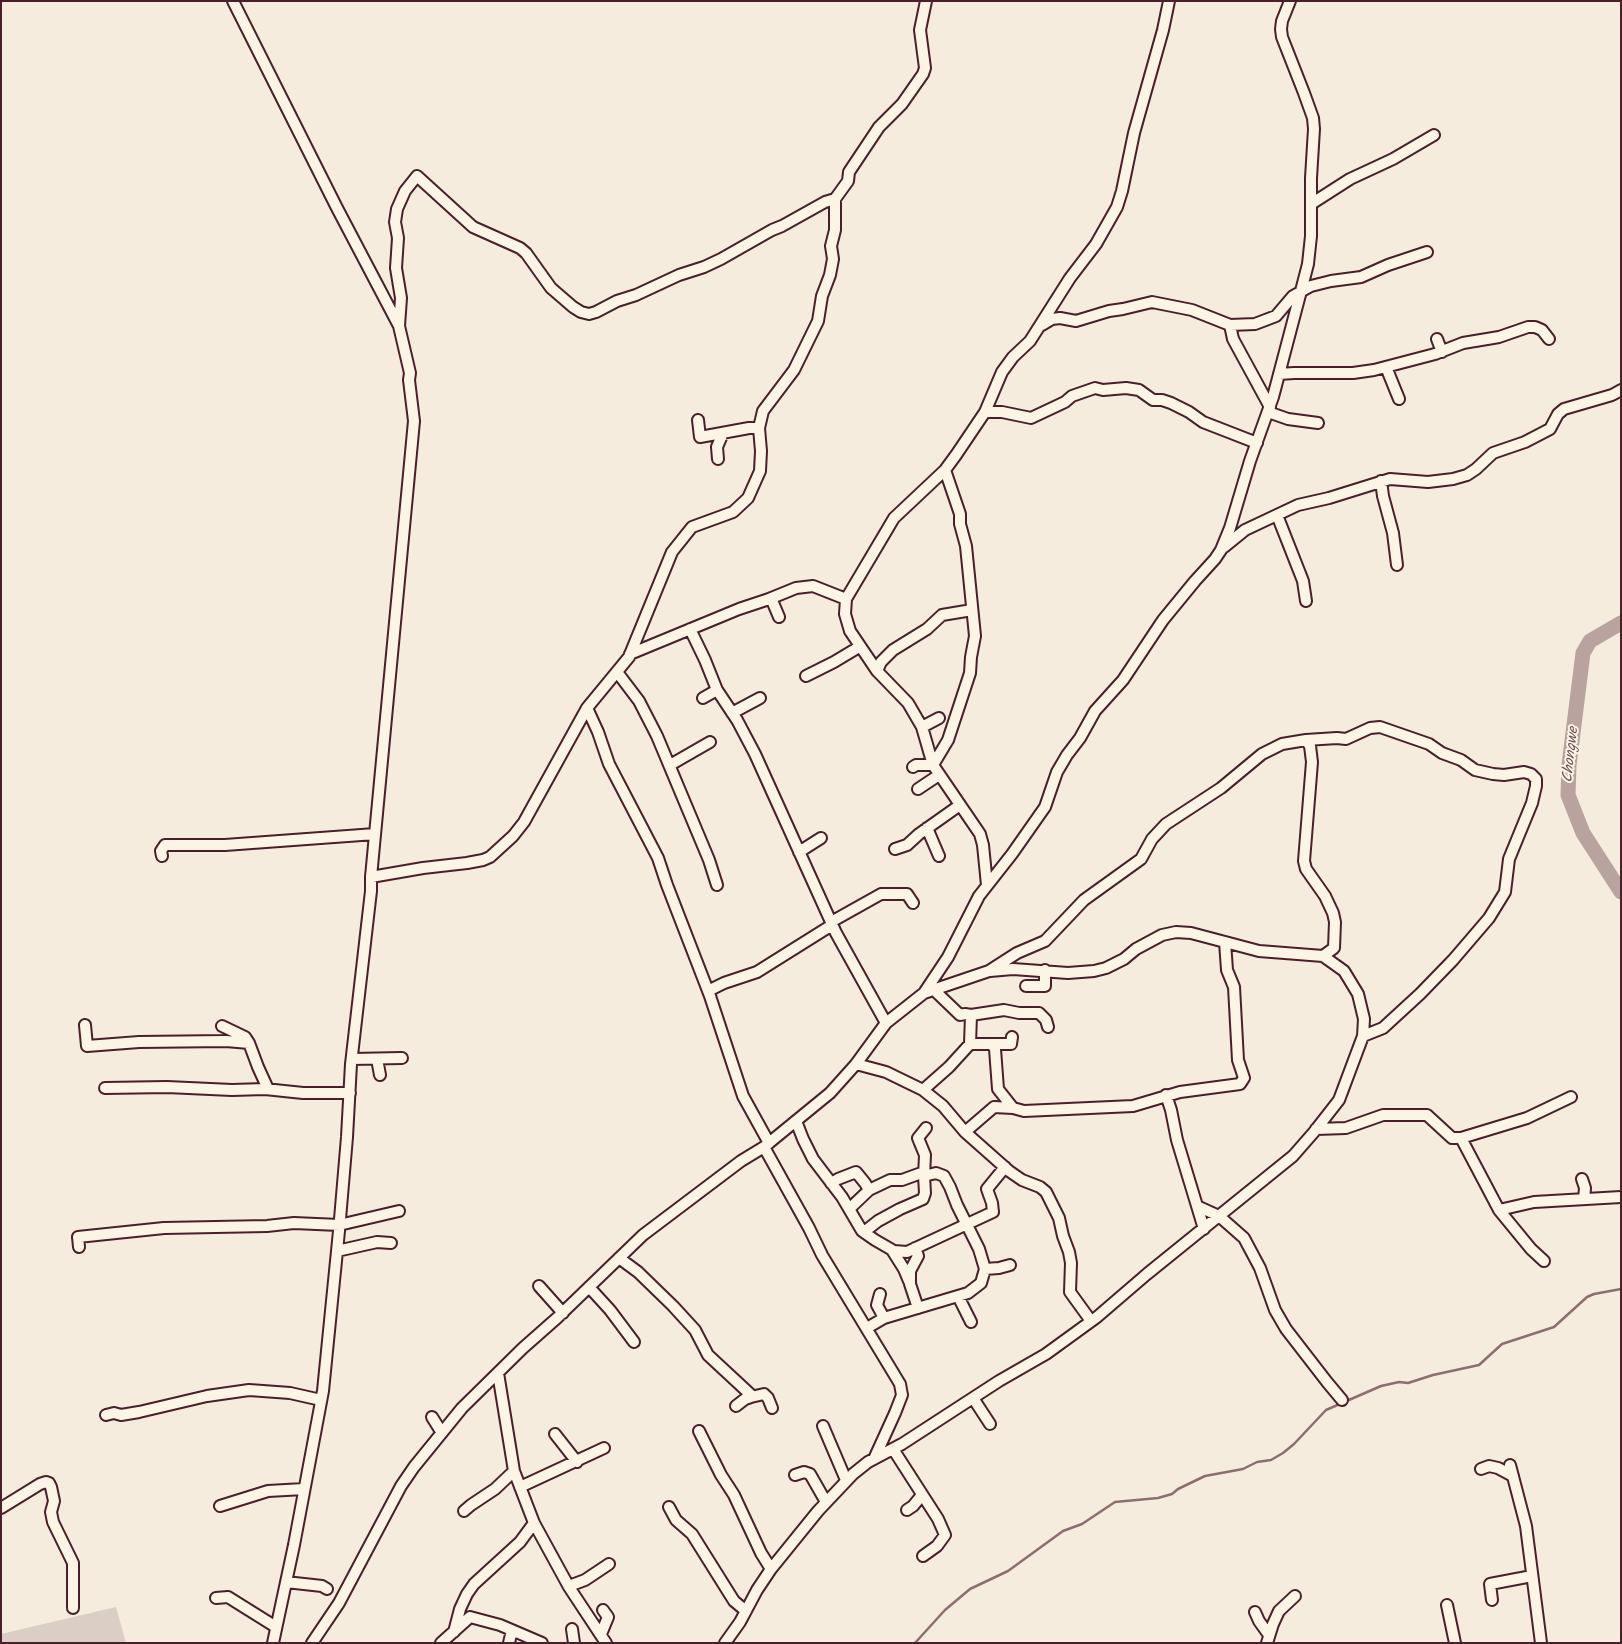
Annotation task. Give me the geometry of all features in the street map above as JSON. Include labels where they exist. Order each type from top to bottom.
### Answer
[{"type":"street","points":[[233,1],[337,208],[399,326],[410,373],[409,380],[414,422],[370,900],[352,1059],[337,1251],[321,1400],[273,1643]]},
{"type":"street","points":[[399,326],[401,298],[396,268],[397,209],[405,191],[417,176],[473,227],[520,248],[526,253],[551,288],[573,307],[589,314],[679,275],[704,267],[825,202],[834,199],[848,181],[850,172],[878,127],[902,104],[923,74],[923,44],[920,30],[926,1]]},
{"type":"street","points":[[987,885],[980,834],[933,765],[922,727],[908,702],[877,671],[859,647],[850,631],[845,614],[846,599],[894,518],[945,470],[985,412],[1002,372],[1039,328],[1070,278],[1096,244],[1116,207],[1122,191],[1134,133],[1163,30],[1169,1]]},
{"type":"street","points":[[929,992],[987,885],[1012,854],[1045,806],[1057,772],[1080,738],[1095,711],[1123,680],[1163,620],[1221,550],[1269,410],[1308,264],[1311,236],[1310,178],[1314,129],[1289,50],[1282,37],[1282,21],[1290,1]]},
{"type":"street","points":[[1311,204],[1350,179],[1393,159],[1434,135]]},
{"type":"street","points":[[371,877],[467,863],[490,857],[513,836],[524,822],[587,708],[630,654],[672,552],[692,527],[733,512],[748,498],[760,471],[759,428],[763,411],[794,370],[818,321],[822,296],[830,275],[833,258],[831,246],[835,230],[834,199]]},
{"type":"street","points":[[1039,328],[1052,319],[1060,318],[1076,321],[1109,311],[1152,302],[1192,310],[1230,325],[1255,324],[1272,318],[1293,296],[1311,286],[1361,276],[1426,252]]},
{"type":"street","points":[[1230,325],[1233,339],[1269,410],[1288,419],[1318,423]]},
{"type":"street","points":[[1279,374],[1294,372],[1353,373],[1386,367],[1442,352],[1463,343],[1499,337],[1528,326],[1542,330],[1549,339]]},
{"type":"street","points":[[1437,339],[1442,352]]},
{"type":"street","points":[[1386,367],[1399,399]]},
{"type":"street","points":[[985,412],[1002,412],[1031,418],[1065,402],[1072,396],[1095,388],[1103,390],[1126,388],[1138,390],[1153,400],[1162,400],[1170,403],[1189,412],[1203,422],[1257,443]]},
{"type":"street","points":[[1221,550],[1245,530],[1298,505],[1329,498],[1390,479],[1428,482],[1467,475],[1493,453],[1524,442],[1550,429],[1558,414],[1564,409],[1612,395],[1621,390]]},
{"type":"street","points":[[698,420],[700,437],[749,428],[759,428]]},
{"type":"street","points":[[718,459],[717,447],[723,433]]},
{"type":"street","points":[[933,765],[948,740],[970,673],[975,636],[966,546],[960,524],[960,514],[945,470]]},
{"type":"street","points":[[1381,481],[1394,541],[1397,565]]},
{"type":"street","points":[[1277,515],[1303,581],[1306,601]]},
{"type":"street","points":[[630,654],[739,608],[796,588],[813,586],[846,599]]},
{"type":"street","points":[[771,598],[779,617]]},
{"type":"street","points":[[877,671],[881,662],[893,650],[926,629],[942,615],[972,610]]},
{"type":"street","points":[[690,629],[717,690],[755,754],[832,923],[886,1023]]},
{"type":"street","points":[[806,676],[859,647]]},
{"type":"street","points":[[617,672],[639,700],[658,736],[709,860],[717,885]]},
{"type":"street","points":[[704,698],[717,690]]},
{"type":"street","points":[[732,713],[760,698]]},
{"type":"street","points":[[587,708],[609,764],[658,858],[666,885],[708,991],[744,1096],[822,1255],[900,1384],[902,1395],[874,1459]]},
{"type":"street","points":[[922,727],[939,718]]},
{"type":"street","points":[[312,1643],[339,1603],[401,1486],[414,1467],[462,1408],[643,1235],[741,1161],[767,1145],[830,1093],[856,1064],[886,1023],[929,992],[989,971],[1017,953],[1045,941],[1084,900],[1141,859],[1152,839],[1166,824],[1221,788],[1262,754],[1282,744],[1337,738],[1346,740],[1370,728],[1380,727],[1429,744],[1442,753],[1461,760],[1474,770],[1504,774],[1524,772],[1531,774],[1536,779],[1536,786],[1532,803],[1509,859],[1506,892],[1489,918],[1453,960],[1420,994],[1383,1028],[1362,1036]]},
{"type":"street","points":[[1306,740],[1310,746],[1312,762],[1304,861],[1306,869],[1325,896],[1335,922],[1334,948],[1323,956]]},
{"type":"street","points":[[670,764],[710,742]]},
{"type":"street","points":[[913,767],[916,765],[933,765]]},
{"type":"street","points":[[918,789],[940,775]]},
{"type":"street","points":[[895,848],[907,845],[927,828],[960,805]]},
{"type":"street","points":[[927,828],[939,856]]},
{"type":"street","points":[[162,856],[165,845],[225,845],[375,834]]},
{"type":"street","points":[[799,852],[821,838]]},
{"type":"street","points":[[708,991],[724,983],[758,972],[832,923],[881,894],[907,894],[913,904]]},
{"type":"street","points":[[725,1643],[740,1622],[771,1569],[846,1480],[874,1459],[1046,1354],[1091,1321],[1293,1156],[1339,1100],[1362,1036],[1364,1019],[1358,994],[1344,971],[1323,956],[1259,951],[1191,933],[1176,932],[1162,935],[1106,968],[1079,973],[1013,969],[989,971]]},
{"type":"street","points":[[965,1132],[994,1107],[1013,1108],[1024,1112],[1133,1106],[1166,1095],[1243,1082],[1244,1078],[1238,1060],[1234,987],[1227,970],[1225,942]]},
{"type":"street","points":[[1026,986],[1045,986],[1045,970]]},
{"type":"street","points":[[929,992],[960,1015],[1004,1010],[1019,1013],[1039,1013],[1046,1020],[1048,1028]]},
{"type":"street","points":[[923,1090],[950,1068],[970,1044],[971,1015]]},
{"type":"street","points":[[85,1024],[87,1046],[139,1042],[226,1041],[249,1043]]},
{"type":"street","points":[[222,1026],[245,1037],[268,1089]]},
{"type":"street","points":[[970,1044],[1012,1044],[1012,1037]]},
{"type":"street","points":[[992,1044],[995,1049],[998,1089],[1013,1108]]},
{"type":"street","points":[[352,1059],[402,1058]]},
{"type":"street","points":[[377,1059],[380,1075]]},
{"type":"street","points":[[856,1064],[886,1072],[923,1090],[943,1106],[965,1132],[1004,1166],[1022,1180],[1040,1187],[1046,1192],[1059,1218],[1069,1252],[1071,1263],[1070,1292],[1091,1321]]},
{"type":"street","points":[[105,1088],[268,1089],[303,1093],[350,1093]]},
{"type":"street","points":[[1166,1095],[1172,1110],[1177,1140],[1204,1229]]},
{"type":"street","points":[[1316,1129],[1346,1128],[1383,1115],[1427,1115],[1452,1138],[1461,1138],[1527,1118],[1571,1097]]},
{"type":"street","points":[[796,1121],[813,1159],[864,1232],[892,1250],[907,1252],[993,1212],[987,1189],[1004,1166]]},
{"type":"street","points":[[864,1232],[878,1221],[924,1198],[925,1155],[918,1138],[926,1128]]},
{"type":"street","points":[[1461,1138],[1499,1210],[1531,1249],[1544,1261]]},
{"type":"street","points":[[831,1183],[856,1172],[869,1190]]},
{"type":"street","points":[[849,1209],[869,1190],[890,1180],[902,1180],[936,1173],[944,1176],[968,1224],[985,1269],[981,1283],[968,1293],[884,1318],[867,1328]]},
{"type":"street","points":[[1582,1179],[1585,1188],[1584,1199]]},
{"type":"street","points":[[1499,1210],[1534,1202],[1621,1197]]},
{"type":"street","points":[[1197,1206],[1219,1216],[1244,1238],[1260,1268],[1275,1310],[1286,1329],[1342,1400]]},
{"type":"street","points":[[79,1247],[78,1238],[164,1228],[268,1226],[294,1223],[339,1225],[400,1211]]},
{"type":"street","points":[[337,1251],[376,1242],[391,1243]]},
{"type":"street","points":[[910,1284],[910,1271],[918,1256],[915,1248]]},
{"type":"street","points":[[892,1250],[904,1270],[918,1308]]},
{"type":"street","points":[[619,1258],[638,1272],[673,1306],[695,1330],[708,1355],[751,1397]]},
{"type":"street","points":[[985,1269],[1010,1265]]},
{"type":"street","points":[[539,1286],[563,1313]]},
{"type":"street","points":[[589,1287],[610,1310],[634,1342]]},
{"type":"street","points":[[880,1294],[877,1306],[884,1318]]},
{"type":"street","points":[[958,1296],[971,1322]]},
{"type":"street","points":[[498,1373],[514,1471],[534,1523],[568,1586],[604,1639]]},
{"type":"street","points":[[106,1415],[114,1412],[121,1415],[139,1412],[207,1396],[249,1390],[290,1393],[321,1400]]},
{"type":"street","points":[[736,1406],[745,1399],[764,1394],[772,1408]]},
{"type":"street","points":[[973,1398],[990,1424]]},
{"type":"street","points":[[432,1416],[442,1433]]},
{"type":"street","points":[[823,1426],[846,1480]]},
{"type":"street","points":[[699,1431],[771,1569]]},
{"type":"street","points":[[555,1434],[577,1462]]},
{"type":"street","points":[[520,1487],[604,1448]]},
{"type":"street","points":[[893,1449],[938,1519],[945,1535],[937,1546],[923,1556]]},
{"type":"street","points":[[1510,1465],[1526,1526],[1541,1643]]},
{"type":"street","points":[[1481,1469],[1489,1466],[1498,1468],[1513,1476]]},
{"type":"street","points":[[464,1512],[471,1504],[495,1489],[514,1471]]},
{"type":"street","points":[[795,1475],[804,1472],[810,1474],[826,1502]]},
{"type":"street","points":[[1,1508],[40,1484],[49,1483],[54,1501],[51,1512],[53,1522],[73,1563],[73,1608]]},
{"type":"street","points":[[220,1506],[268,1491],[304,1489]]},
{"type":"street","points":[[906,1510],[922,1494]]},
{"type":"street","points":[[668,1507],[676,1520],[692,1534],[734,1601],[746,1611]]},
{"type":"street","points":[[454,1632],[460,1609],[474,1584],[520,1542],[534,1523]]},
{"type":"street","points":[[568,1586],[585,1580],[609,1564]]},
{"type":"street","points":[[1492,1600],[1490,1584],[1532,1576]]},
{"type":"street","points":[[286,1582],[322,1586],[327,1589]]},
{"type":"street","points":[[1268,1639],[1279,1611],[1295,1596]]},
{"type":"street","points":[[216,1598],[228,1598],[276,1626]]},
{"type":"street","points":[[1446,1605],[1455,1643]]},
{"type":"street","points":[[602,1610],[608,1617],[603,1626],[604,1639]]},
{"type":"street","points":[[1255,1612],[1258,1622],[1268,1639]]},
{"type":"street","points":[[441,1643],[470,1617],[500,1625],[542,1643]]},
{"type":"street","points":[[572,1629],[574,1643]]},
{"type":"street","points":[[509,1643],[512,1630]]},
{"type":"shaded area","points":[[116,1607],[126,1643],[1,1643],[1,1634]]},
{"type":"waterway","name":"Chongwe","points":[[1621,623],[1590,641],[1583,653],[1569,765],[1568,795],[1583,833],[1621,892]]},
{"type":"waterway","points":[[915,1643],[945,1610],[970,1589],[1008,1571],[1063,1531],[1082,1524],[1115,1502],[1158,1498],[1172,1494],[1178,1489],[1205,1476],[1243,1469],[1257,1462],[1271,1460],[1294,1444],[1326,1410],[1381,1386],[1399,1382],[1408,1383],[1433,1375],[1479,1365],[1502,1344],[1554,1327],[1587,1297],[1621,1289]]}]
